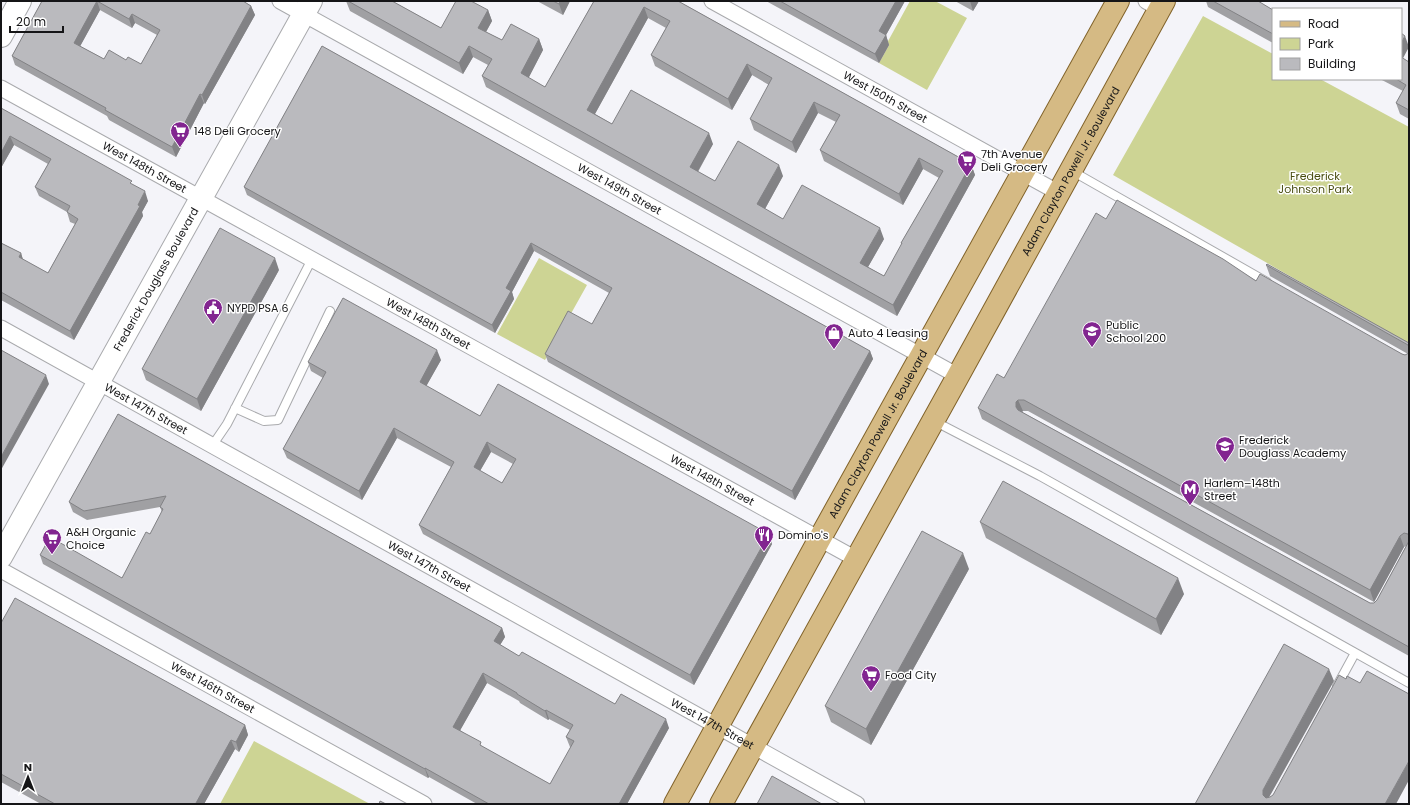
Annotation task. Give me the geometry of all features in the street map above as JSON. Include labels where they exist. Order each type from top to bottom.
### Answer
[{"type":"main road","points":[[1,36],[20,1]]},
{"type":"main road","name":"Adam Clayton Powell Jr. Boulevard","points":[[675,804],[819,540],[1118,1]]},
{"type":"main road","name":"Adam Clayton Powell Jr. Boulevard","points":[[721,804],[1071,171],[1157,4]]},
{"type":"main road","name":"Frederick Douglass Boulevard","points":[[1,557],[307,8]]},
{"type":"street","name":"West 149th Street","points":[[280,1],[307,8],[958,376]]},
{"type":"street","name":"West 150th Street","points":[[712,1],[1059,193]]},
{"type":"street","name":"West 148th Street","points":[[1,88],[819,540],[856,559]]},
{"type":"street","name":"West 147th Street","points":[[1,328],[857,804]]},
{"type":"street","name":"West 146th Street","points":[[1,570],[424,804]]},
{"type":"lane","points":[[1071,171],[1277,287]]},
{"type":"lane","points":[[212,446],[227,424],[312,260]]},
{"type":"lane","points":[[235,408],[264,421],[278,420],[330,311]]},
{"type":"lane","points":[[934,420],[1040,476],[1409,683]]},
{"type":"lane","points":[[1332,694],[1355,653]]},
{"type":"green space","points":[[910,1],[935,1],[967,18],[927,90],[879,63],[889,45],[887,43]]},
{"type":"green space","name":"Frederick Johnson Park","points":[[1203,16],[1272,53],[1272,80],[1322,80],[1409,127],[1409,344],[1113,175]]},
{"type":"green space","points":[[539,258],[587,285],[545,360],[497,334]]},
{"type":"green space","points":[[254,741],[370,804],[220,804]]},
{"type":"building","points":[[42,1],[97,1],[243,1],[251,6],[202,95],[200,94],[172,147],[105,110],[106,108],[12,56]],"holes":[[[97,1],[129,19],[132,14],[160,30],[141,64],[128,57],[126,60],[109,50],[104,59],[74,43]]]},
{"type":"building","points":[[348,1],[392,1],[441,28],[456,1],[471,1],[488,10],[478,28],[502,40],[511,24],[539,39],[521,73],[545,87],[594,1],[678,1],[971,164],[893,305],[482,76],[492,59],[469,46],[459,63]],"holes":[[[644,7],[670,21],[651,55],[728,99],[747,64],[772,78],[750,119],[792,142],[814,102],[840,115],[820,150],[899,194],[919,158],[943,171],[901,243],[884,276],[860,263],[880,228],[802,185],[783,219],[757,204],[779,165],[738,141],[715,181],[690,167],[709,133],[631,90],[612,124],[587,110]]]},
{"type":"building","points":[[553,1],[560,1],[559,4]]},
{"type":"building","points":[[780,1],[896,1],[879,31],[886,35],[875,54]]},
{"type":"building","points":[[1213,1],[1258,1],[1272,9],[1272,33]]},
{"type":"building","points":[[1402,34],[1405,36],[1402,41]]},
{"type":"building","points":[[322,46],[870,351],[792,491],[545,354],[568,311],[592,324],[612,288],[531,243],[506,288],[511,291],[492,325],[244,187]]},
{"type":"building","points":[[1402,58],[1409,62],[1409,110],[1396,103],[1406,85],[1398,80],[1402,80]]},
{"type":"building","points":[[1,108],[132,181],[130,183],[145,191],[138,205],[140,206],[70,331],[1,292],[1,243],[21,253],[19,257],[48,273],[78,219],[67,212],[70,206],[35,187],[51,159],[10,136],[1,153]]},
{"type":"building","points":[[1117,200],[1223,259],[1256,281],[1260,274],[1402,354],[1405,355],[1409,353],[1409,536],[1408,534],[1404,533],[1400,536],[1370,590],[1024,400],[1018,400],[1016,402],[1016,407],[1018,410],[1370,603],[1374,603],[1377,600],[1409,541],[1409,647],[978,408],[997,374],[1004,378],[1096,213],[1106,219]]},
{"type":"building","name":"NYPD PSA 6","points":[[220,228],[275,258],[197,399],[142,369]]},
{"type":"building","points":[[1267,264],[1409,343],[1409,347],[1408,345],[1266,265]]},
{"type":"building","points":[[343,298],[437,350],[420,382],[480,416],[498,384],[769,534],[690,675],[419,525],[454,462],[394,428],[359,491],[283,449],[326,372],[308,362]],"holes":[[[487,442],[516,459],[502,483],[474,467]]]},
{"type":"building","points":[[1,350],[46,375],[1,457]]},
{"type":"building","points":[[118,414],[502,628],[494,641],[519,656],[522,652],[615,704],[621,694],[666,719],[619,804],[489,804],[40,555],[50,537],[122,578],[146,532],[150,534],[163,509],[160,507],[166,496],[84,511],[69,502]],"holes":[[[483,673],[545,711],[546,710],[573,725],[566,737],[574,741],[550,784],[480,745],[481,742],[453,727]]]},
{"type":"building","points":[[1003,481],[1178,578],[1156,619],[980,522]]},
{"type":"building","points":[[922,531],[963,553],[866,729],[825,706]]},
{"type":"building","points":[[15,598],[245,725],[236,742],[231,740],[196,803],[197,804],[55,804],[1,774],[1,623]]},
{"type":"building","points":[[1284,644],[1329,669],[1263,790],[1263,795],[1266,798],[1273,795],[1339,675],[1346,679],[1347,676],[1360,683],[1367,671],[1409,694],[1409,761],[1385,804],[1195,804]]},
{"type":"building","points":[[772,776],[822,804],[757,804]]},
{"type":"building","points":[[380,801],[386,804],[379,804]]},
{"type":"place","name":"148 Deli Grocery","points":[[180,148]]},
{"type":"place","name":"7th Avenue Deli Grocery","points":[[967,177]]},
{"type":"place","name":"NYPD PSA 6","points":[[213,325]]},
{"type":"place","name":"Public School 200","points":[[1092,348]]},
{"type":"place","name":"Auto 4 Leasing","points":[[834,350]]},
{"type":"place","name":"Frederick Douglass Academy","points":[[1225,463]]},
{"type":"place","name":"Harlem–148th Street","points":[[1190,506]]},
{"type":"place","name":"Domino's","points":[[764,552]]},
{"type":"place","name":"A&H Organic Choice","points":[[52,555]]},
{"type":"place","name":"Food City","points":[[871,692]]}]
